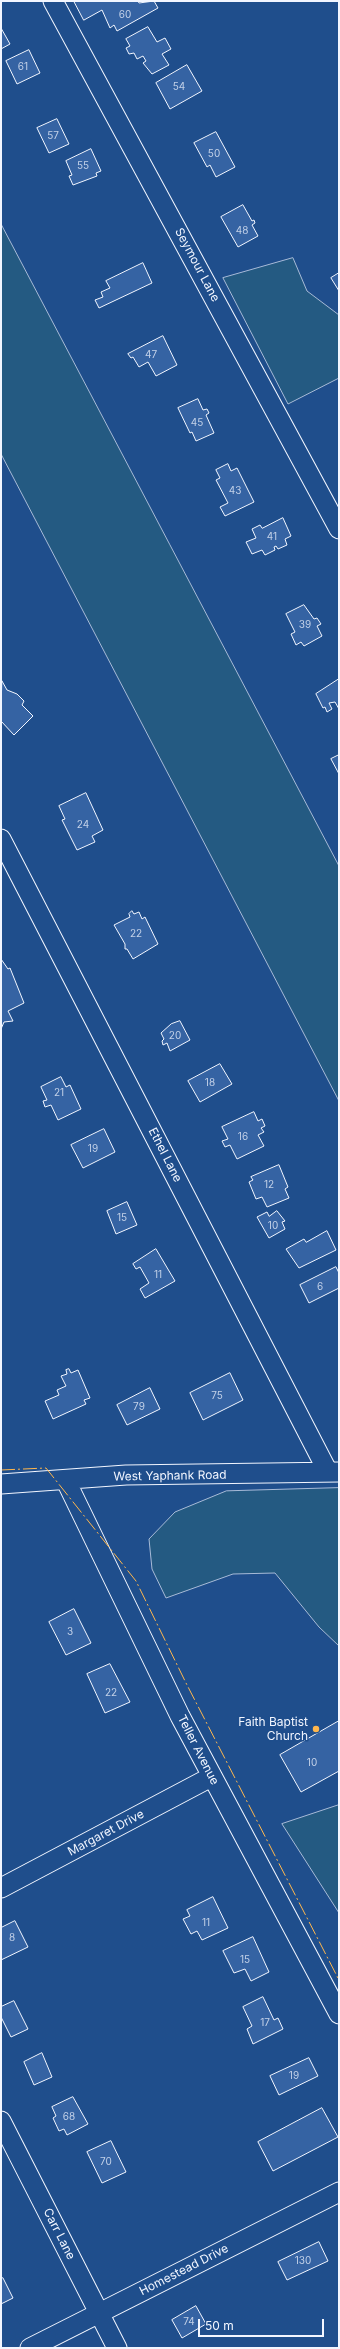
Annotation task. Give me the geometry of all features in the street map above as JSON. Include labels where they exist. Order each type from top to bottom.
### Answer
[{"type":"street","name":"Seymour Lane","points":[[53,1],[339,529]]},
{"type":"street","name":"Ethel Lane","points":[[1,839],[334,1472]]},
{"type":"street","name":"West Yaphank Road","points":[[1,1484],[66,1481],[126,1475],[334,1472]]},
{"type":"street","name":"Teller Avenue","points":[[66,1481],[212,1777],[339,2014]]},
{"type":"street","name":"Margaret Drive","points":[[1,1888],[212,1777]]},
{"type":"street","name":"Carr Lane","points":[[1,2121],[117,2348]]},
{"type":"street","name":"Homestead Drive","points":[[30,2348],[339,2192]]},
{"type":"shaded area","points":[[1,224],[339,866],[339,1101],[1,454]]},
{"type":"shaded area","points":[[293,258],[307,291],[339,315],[339,378],[288,404],[223,278]]},
{"type":"shaded area","points":[[339,1488],[339,1646],[319,1627],[275,1573],[233,1574],[166,1598],[152,1569],[149,1539],[175,1512],[226,1491]]},
{"type":"shaded area","points":[[339,1805],[339,1913],[282,1824]]},
{"type":"building","points":[[74,1],[138,1],[139,3],[154,1],[158,8],[117,31],[114,25],[110,28],[102,10],[84,20]]},
{"type":"building","points":[[148,27],[157,42],[165,38],[171,49],[162,54],[169,65],[152,74],[143,63],[146,61],[143,56],[137,59],[134,53],[129,54],[126,48],[130,46],[126,39]]},
{"type":"building","points":[[1,28],[10,44],[1,49]]},
{"type":"building","points":[[29,50],[40,73],[17,84],[6,61]]},
{"type":"building","points":[[187,65],[202,91],[170,109],[156,83]]},
{"type":"building","points":[[57,119],[69,144],[49,153],[37,128]]},
{"type":"building","points":[[216,132],[235,167],[216,177],[210,165],[207,167],[194,143]]},
{"type":"building","points":[[91,149],[101,171],[96,173],[97,176],[73,185],[69,176],[72,175],[66,161]]},
{"type":"building","points":[[243,205],[252,221],[254,220],[255,223],[252,225],[258,236],[238,247],[221,217]]},
{"type":"building","points":[[143,263],[152,283],[99,308],[95,300],[103,297],[101,292],[110,288],[106,281]]},
{"type":"building","points":[[339,273],[339,291],[331,278]]},
{"type":"building","points":[[163,336],[177,365],[156,376],[148,362],[139,367],[133,357],[131,358],[128,354]]},
{"type":"building","points":[[198,399],[203,410],[207,409],[209,413],[206,415],[214,433],[196,441],[192,432],[190,433],[178,408]]},
{"type":"building","points":[[228,464],[231,471],[237,468],[254,502],[225,516],[220,507],[228,503],[216,480],[220,478],[216,470]]},
{"type":"building","points":[[283,518],[291,536],[285,539],[287,545],[278,549],[276,546],[274,547],[275,550],[265,555],[262,550],[252,554],[246,542],[256,538],[252,529],[260,525],[262,528]]},
{"type":"building","points":[[304,605],[314,619],[317,618],[321,624],[317,626],[322,636],[304,646],[301,642],[296,645],[291,634],[295,632],[286,614]]},
{"type":"building","points":[[339,679],[339,709],[335,702],[329,703],[332,709],[327,712],[325,707],[323,708],[316,694]]},
{"type":"building","points":[[2,681],[7,690],[17,694],[24,701],[22,705],[33,716],[14,735],[1,721]]},
{"type":"building","points":[[339,755],[339,774],[331,759]]},
{"type":"building","points":[[86,793],[103,830],[92,836],[95,842],[77,850],[62,820],[65,819],[59,806]]},
{"type":"building","points":[[132,911],[134,914],[139,912],[142,919],[145,917],[158,944],[133,959],[127,949],[125,949],[125,944],[114,925],[130,917],[129,914]]},
{"type":"building","points":[[1,959],[8,969],[10,968],[24,1003],[8,1011],[13,1021],[4,1022],[1,1029]]},
{"type":"building","points":[[180,1021],[190,1040],[170,1051],[167,1043],[163,1045],[162,1041],[164,1039],[161,1033],[171,1024]]},
{"type":"building","points":[[220,1064],[232,1084],[200,1102],[188,1081]]},
{"type":"building","points":[[61,1077],[66,1087],[70,1085],[81,1109],[58,1120],[51,1105],[45,1107],[43,1101],[47,1100],[41,1087]]},
{"type":"building","points":[[254,1112],[258,1121],[262,1119],[265,1126],[261,1128],[264,1132],[258,1135],[264,1146],[237,1159],[230,1145],[225,1147],[222,1141],[228,1139],[222,1127]]},
{"type":"building","points":[[104,1129],[115,1152],[83,1168],[71,1145]]},
{"type":"building","points":[[279,1165],[288,1187],[285,1189],[289,1198],[267,1207],[262,1197],[256,1199],[249,1182],[253,1180],[251,1177]]},
{"type":"building","points":[[127,1202],[137,1225],[116,1234],[107,1211]]},
{"type":"building","points":[[277,1211],[285,1221],[282,1222],[285,1229],[269,1238],[257,1217],[267,1212],[269,1216]]},
{"type":"building","points":[[327,1231],[336,1250],[299,1268],[286,1249],[304,1239],[306,1242]]},
{"type":"building","points":[[156,1249],[175,1281],[145,1298],[140,1289],[149,1283],[140,1267],[136,1269],[133,1264]]},
{"type":"building","points":[[336,1267],[339,1273],[339,1288],[309,1303],[300,1285]]},
{"type":"building","points":[[69,1369],[71,1373],[78,1370],[90,1398],[84,1400],[86,1404],[53,1419],[45,1401],[59,1395],[57,1390],[66,1386],[61,1376],[67,1374],[66,1370]]},
{"type":"building","points":[[230,1373],[243,1400],[203,1420],[190,1393]]},
{"type":"building","points":[[150,1388],[160,1409],[127,1425],[117,1405]]},
{"type":"building","points":[[74,1609],[91,1643],[66,1655],[49,1622]]},
{"type":"building","points":[[110,1664],[130,1702],[105,1713],[87,1674]]},
{"type":"building","points":[[339,1721],[339,1771],[301,1792],[280,1755]]},
{"type":"building","points":[[213,1897],[228,1928],[202,1940],[197,1931],[191,1934],[183,1919],[190,1916],[187,1910]]},
{"type":"building","points":[[15,1921],[28,1947],[1,1960],[1,1928]]},
{"type":"building","points":[[253,1937],[269,1972],[251,1981],[245,1969],[234,1973],[223,1951]]},
{"type":"building","points":[[263,1997],[274,2020],[278,2018],[283,2029],[253,2044],[247,2029],[252,2026],[243,2007]]},
{"type":"building","points":[[14,2001],[28,2029],[11,2037],[1,2017],[1,2007]]},
{"type":"building","points":[[42,2053],[52,2077],[34,2085],[24,2062]]},
{"type":"building","points":[[309,2058],[318,2076],[279,2095],[270,2076]]},
{"type":"building","points":[[73,2097],[88,2124],[67,2135],[64,2129],[59,2131],[53,2118],[56,2116],[52,2107]]},
{"type":"building","points":[[322,2108],[338,2137],[273,2171],[258,2142]]},
{"type":"building","points":[[111,2141],[126,2172],[102,2183],[87,2152]]},
{"type":"building","points":[[319,2242],[328,2261],[287,2280],[278,2262]]},
{"type":"building","points":[[3,2278],[13,2298],[1,2304],[1,2279]]},
{"type":"building","points":[[196,2306],[206,2324],[182,2338],[172,2320]]},
{"type":"power","points":[[1,1470],[46,1468],[136,1581],[186,1683],[339,1980]]},
{"type":"place","name":"Faith Baptist Church","points":[[316,1729]]}]
